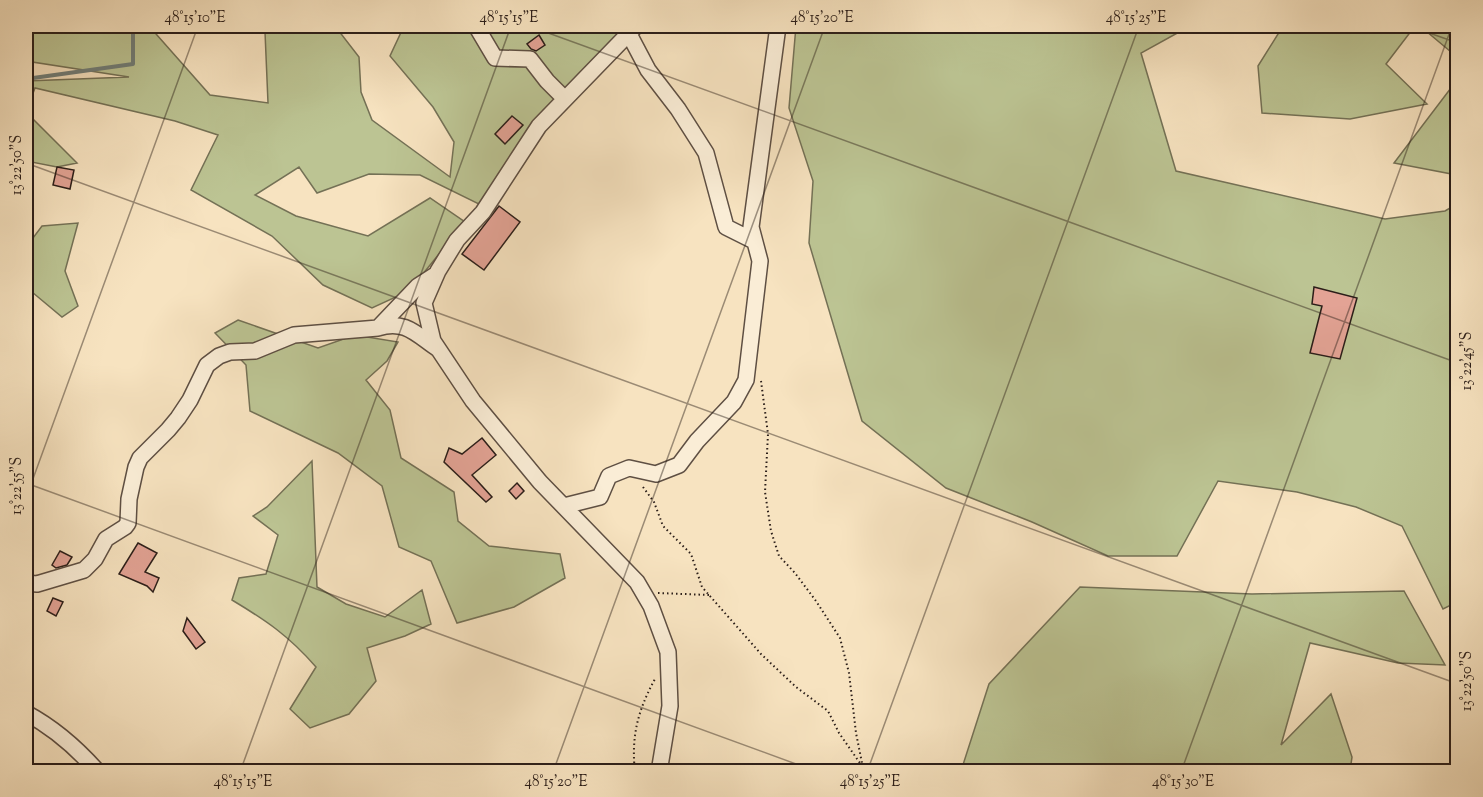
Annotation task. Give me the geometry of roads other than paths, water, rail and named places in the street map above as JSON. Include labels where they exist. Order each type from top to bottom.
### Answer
[{"type":"street","points":[[476,26],[495,58],[530,58],[547,81],[566,99]]},
{"type":"street","points":[[564,506],[600,497],[609,477],[629,468],[656,474],[679,465],[697,441],[734,402],[746,380],[760,261],[751,227],[778,26]]},
{"type":"street","points":[[659,771],[670,706],[668,652],[660,625],[637,582],[540,482],[473,401],[433,341],[424,303],[436,274],[457,240],[483,212],[539,126],[632,30],[648,70],[678,109],[706,153],[726,227],[754,241]]},
{"type":"street","points":[[378,328],[417,286],[436,274]]},
{"type":"street","points":[[26,583],[37,584],[84,570],[95,559],[106,539],[125,527],[128,523],[129,499],[140,458],[178,418],[190,400],[207,365],[219,356],[230,352],[255,351],[294,335],[378,328],[391,324],[409,328],[439,350]]},
{"type":"street","points":[[26,713],[59,733],[98,771]]},
{"type":"waterway","points":[[26,79],[133,64],[133,26]]}]
